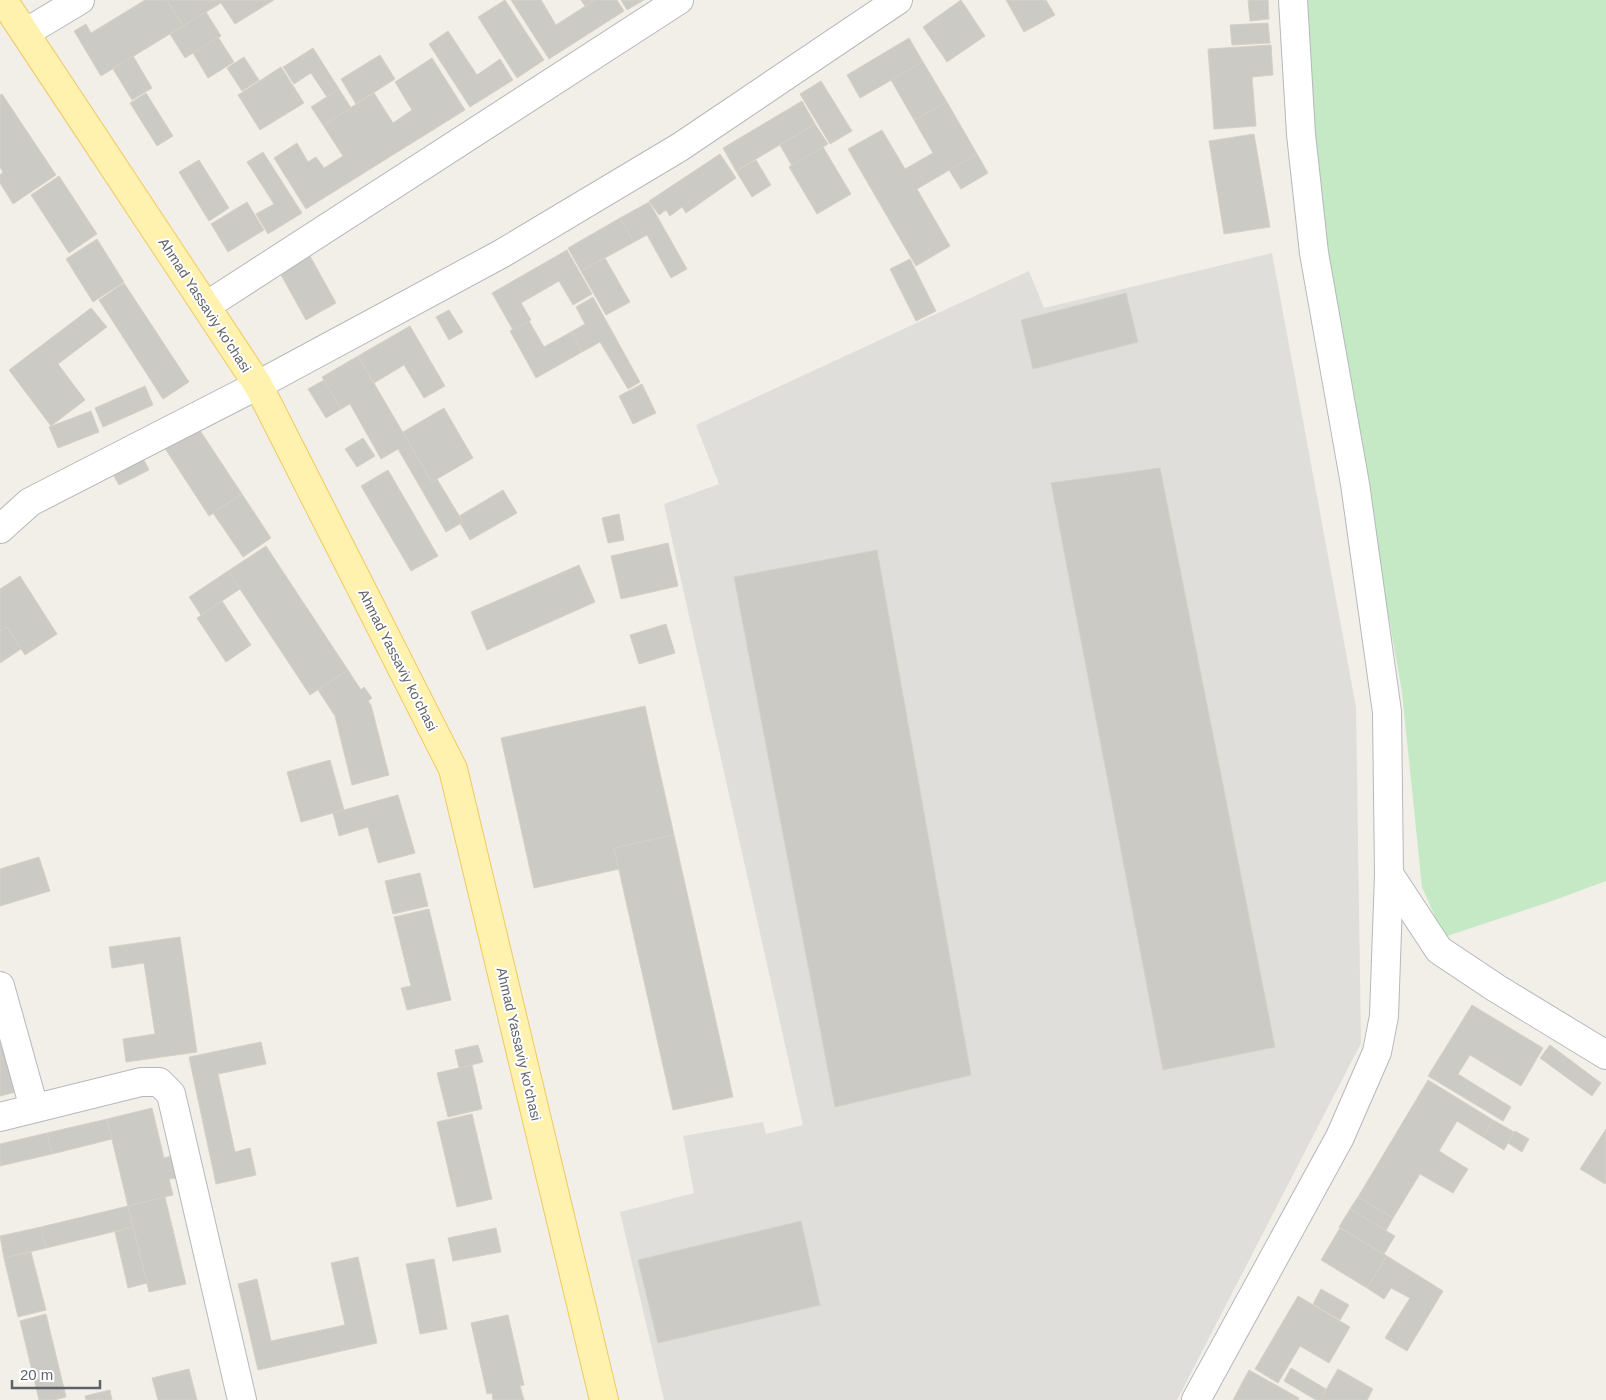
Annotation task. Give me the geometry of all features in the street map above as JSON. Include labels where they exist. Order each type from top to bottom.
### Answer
[{"type":"main road","name":"Ahmad Yassaviy ko'chasi","points":[[3,0],[258,385],[453,770],[604,1400]]},
{"type":"street","points":[[25,33],[80,0]]},
{"type":"street","points":[[206,306],[679,0]]},
{"type":"street","points":[[0,528],[30,502],[258,385],[501,254],[688,142],[898,0]]},
{"type":"street","points":[[1196,1400],[1340,1137],[1377,1052],[1384,1016],[1389,874],[1387,712],[1355,484],[1314,253],[1301,134],[1293,0]]},
{"type":"street","points":[[1389,874],[1439,950],[1496,988],[1606,1055]]},
{"type":"street","points":[[0,986],[34,1108]]},
{"type":"street","points":[[0,1117],[141,1082],[159,1082],[171,1094],[242,1400]]},
{"type":"shaded area","points":[[1272,253],[1356,707],[1361,1043],[1177,1400],[664,1400],[620,1212],[694,1193],[683,1136],[763,1122],[766,1134],[803,1125],[664,504],[719,484],[696,425],[1029,271],[1044,308]]},
{"type":"green space","points":[[1306,0],[1606,0],[1606,881],[1444,937],[1422,887],[1402,692],[1323,242]]},
{"type":"building","points":[[145,0],[167,0],[183,26],[101,76],[74,31],[86,24],[91,33]]},
{"type":"building","points":[[167,0],[274,0],[235,24],[221,3],[183,26]]},
{"type":"building","points":[[505,0],[544,60],[517,78],[478,17]]},
{"type":"building","points":[[511,0],[541,0],[556,25],[595,0],[617,0],[624,11],[549,59]]},
{"type":"building","points":[[581,0],[595,0],[585,6]]},
{"type":"building","points":[[621,0],[644,0],[627,10]]},
{"type":"building","points":[[961,0],[985,36],[947,62],[923,27]]},
{"type":"building","points":[[1006,0],[1046,0],[1055,15],[1024,32]]},
{"type":"building","points":[[1248,0],[1268,0],[1269,19],[1250,21]]},
{"type":"building","points":[[206,12],[221,36],[185,58],[170,34]]},
{"type":"building","points":[[1268,23],[1270,43],[1232,45],[1230,25]]},
{"type":"building","points":[[448,31],[477,75],[500,59],[513,80],[470,107],[429,44]]},
{"type":"building","points":[[218,37],[234,62],[208,78],[193,53]]},
{"type":"building","points":[[909,38],[923,62],[860,98],[847,75]]},
{"type":"building","points":[[1271,45],[1273,75],[1252,77],[1256,126],[1214,129],[1208,49]]},
{"type":"building","points":[[313,48],[339,89],[327,97],[311,73],[294,84],[283,67]]},
{"type":"building","points":[[380,55],[395,79],[356,104],[341,79]]},
{"type":"building","points":[[133,56],[152,88],[132,100],[113,69]]},
{"type":"building","points":[[244,57],[259,80],[242,91],[227,68]]},
{"type":"building","points":[[432,58],[465,110],[306,209],[274,158],[297,143],[308,162],[316,157],[324,168],[343,156],[323,125],[374,93],[393,123],[412,110],[395,82]]},
{"type":"building","points":[[923,62],[947,102],[914,120],[891,80]]},
{"type":"building","points":[[281,67],[304,103],[260,130],[238,95]]},
{"type":"building","points":[[821,81],[852,131],[830,144],[800,94]]},
{"type":"building","points":[[339,89],[351,108],[323,125],[311,107]]},
{"type":"building","points":[[146,93],[173,136],[157,146],[130,103]]},
{"type":"building","points":[[2,94],[56,175],[13,204],[0,183],[0,175],[3,172],[0,167],[0,95]]},
{"type":"building","points":[[802,101],[815,124],[736,171],[723,148]]},
{"type":"building","points":[[947,102],[977,154],[917,189],[950,246],[916,266],[848,149],[882,130],[905,169],[933,153],[914,120]]},
{"type":"building","points":[[815,124],[828,144],[792,166],[780,145]]},
{"type":"building","points":[[1254,134],[1270,227],[1224,234],[1209,141]]},
{"type":"building","points":[[823,147],[851,194],[817,214],[789,167]]},
{"type":"building","points":[[263,152],[302,213],[268,234],[256,214],[274,204],[247,162]]},
{"type":"building","points":[[720,154],[736,178],[686,213],[682,207],[670,216],[666,210],[659,215],[649,201]]},
{"type":"building","points":[[977,154],[988,173],[961,189],[949,170]]},
{"type":"building","points":[[199,160],[229,208],[209,221],[179,172]]},
{"type":"building","points":[[756,160],[771,185],[752,197],[736,171]]},
{"type":"building","points":[[59,176],[97,234],[69,253],[31,195]]},
{"type":"building","points":[[247,202],[264,230],[228,252],[211,224]]},
{"type":"building","points":[[649,202],[687,269],[671,278],[647,235],[634,242],[620,218]]},
{"type":"building","points":[[620,218],[634,242],[581,271],[568,248]]},
{"type":"building","points":[[97,239],[124,282],[93,302],[66,259]]},
{"type":"building","points":[[567,250],[592,294],[573,305],[559,281],[521,303],[531,320],[513,330],[492,293]]},
{"type":"building","points":[[310,256],[336,303],[306,320],[280,273]]},
{"type":"building","points":[[605,258],[630,302],[606,315],[581,271]]},
{"type":"building","points":[[910,259],[936,311],[916,321],[890,269]]},
{"type":"building","points":[[124,283],[189,382],[163,399],[99,300]]},
{"type":"building","points":[[1126,293],[1138,342],[1033,369],[1021,320]]},
{"type":"building","points":[[593,297],[640,382],[628,389],[600,342],[582,352],[571,332],[585,324],[576,307]]},
{"type":"building","points":[[91,308],[107,327],[58,364],[85,400],[51,426],[9,370]]},
{"type":"building","points":[[449,310],[463,332],[449,340],[436,317]]},
{"type":"building","points":[[529,321],[544,347],[571,332],[582,352],[536,378],[510,331]]},
{"type":"building","points":[[410,326],[445,386],[424,398],[404,365],[374,383],[358,356]]},
{"type":"building","points":[[358,356],[432,482],[437,479],[463,522],[446,532],[398,449],[381,459],[350,404],[341,409],[322,377]]},
{"type":"building","points":[[324,380],[341,409],[326,418],[308,389]]},
{"type":"building","points":[[642,384],[656,413],[633,424],[619,396]]},
{"type":"building","points":[[145,386],[153,405],[103,427],[95,408]]},
{"type":"building","points":[[444,408],[473,458],[432,482],[403,432]]},
{"type":"building","points":[[91,411],[99,432],[58,448],[49,427]]},
{"type":"building","points":[[197,426],[242,494],[209,516],[164,447]]},
{"type":"building","points":[[363,438],[375,456],[357,467],[345,449]]},
{"type":"building","points":[[141,454],[149,470],[119,485],[110,469]]},
{"type":"building","points":[[1160,468],[1275,1047],[1163,1070],[1051,483]]},
{"type":"building","points":[[388,470],[438,556],[411,571],[361,486]]},
{"type":"building","points":[[503,490],[517,513],[470,540],[460,523],[463,522],[459,516]]},
{"type":"building","points":[[242,494],[271,538],[243,557],[213,513]]},
{"type":"building","points":[[619,514],[624,540],[608,543],[602,518]]},
{"type":"building","points":[[668,543],[678,586],[621,599],[611,556]]},
{"type":"building","points":[[266,546],[348,670],[310,695],[228,571]]},
{"type":"building","points":[[877,550],[971,1075],[835,1107],[734,577]]},
{"type":"building","points":[[579,565],[595,602],[487,650],[471,612]]},
{"type":"building","points":[[228,571],[240,589],[201,615],[189,597]]},
{"type":"building","points":[[20,576],[57,634],[25,655],[7,627],[0,631],[0,589]]},
{"type":"building","points":[[222,601],[251,645],[226,662],[197,618]]},
{"type":"building","points":[[666,624],[675,653],[639,664],[630,635]]},
{"type":"building","points":[[7,627],[21,649],[0,663],[0,631]]},
{"type":"building","points":[[348,670],[361,690],[364,687],[372,698],[368,701],[371,705],[389,775],[352,785],[335,716],[318,690]]},
{"type":"building","points":[[645,706],[674,835],[614,848],[619,869],[534,888],[501,738]]},
{"type":"building","points":[[330,760],[344,810],[301,822],[287,772]]},
{"type":"building","points":[[398,795],[415,853],[378,863],[368,827],[339,836],[333,813]]},
{"type":"building","points":[[674,835],[733,1097],[673,1110],[614,848]]},
{"type":"building","points":[[39,857],[50,891],[0,906],[0,869]]},
{"type":"building","points":[[420,873],[428,906],[393,914],[385,881]]},
{"type":"building","points":[[429,909],[451,1000],[407,1010],[401,988],[411,986],[394,917]]},
{"type":"building","points":[[180,937],[197,1052],[126,1062],[123,1039],[155,1034],[144,963],[112,968],[109,947]]},
{"type":"building","points":[[1472,1005],[1543,1048],[1521,1086],[1470,1055],[1458,1074],[1511,1107],[1503,1121],[1428,1076]]},
{"type":"building","points":[[0,1037],[11,1057],[0,1059]]},
{"type":"building","points":[[261,1042],[266,1064],[218,1074],[235,1152],[250,1148],[256,1175],[216,1184],[189,1057]]},
{"type":"building","points":[[478,1045],[483,1062],[459,1068],[455,1050]]},
{"type":"building","points":[[1550,1045],[1601,1083],[1592,1096],[1540,1058]]},
{"type":"building","points":[[11,1057],[20,1091],[0,1096],[0,1059]]},
{"type":"building","points":[[472,1065],[482,1109],[448,1117],[437,1073]]},
{"type":"building","points":[[1428,1080],[1493,1120],[1483,1137],[1457,1121],[1439,1151],[1468,1169],[1453,1193],[1420,1174],[1393,1218],[1358,1197]]},
{"type":"building","points":[[152,1108],[164,1158],[171,1156],[176,1178],[169,1179],[173,1195],[128,1206],[107,1119]]},
{"type":"building","points":[[472,1114],[492,1199],[457,1207],[437,1122]]},
{"type":"building","points":[[107,1119],[112,1139],[52,1154],[47,1133]]},
{"type":"building","points":[[1493,1120],[1514,1132],[1504,1150],[1483,1137]]},
{"type":"building","points":[[1606,1129],[1606,1182],[1605,1184],[1580,1169]]},
{"type":"building","points":[[1515,1131],[1529,1139],[1522,1152],[1508,1143]]},
{"type":"building","points":[[47,1133],[52,1154],[0,1166],[0,1144]]},
{"type":"building","points":[[165,1197],[186,1284],[149,1292],[128,1206]]},
{"type":"building","points":[[1358,1197],[1393,1218],[1386,1231],[1350,1209]]},
{"type":"building","points":[[128,1206],[133,1227],[46,1248],[41,1227]]},
{"type":"building","points":[[1350,1209],[1395,1236],[1384,1254],[1339,1227]]},
{"type":"building","points":[[801,1221],[820,1305],[658,1343],[638,1260]]},
{"type":"building","points":[[41,1227],[46,1248],[4,1258],[0,1236]]},
{"type":"building","points":[[133,1227],[147,1283],[128,1288],[115,1232]]},
{"type":"building","points":[[496,1228],[501,1252],[453,1261],[448,1238]]},
{"type":"building","points":[[1340,1228],[1387,1256],[1367,1288],[1321,1260]]},
{"type":"building","points":[[31,1252],[46,1310],[18,1317],[4,1258]]},
{"type":"building","points":[[1387,1256],[1443,1291],[1407,1351],[1385,1338],[1410,1298],[1391,1288],[1384,1299],[1367,1288]]},
{"type":"building","points":[[358,1257],[377,1343],[258,1370],[238,1284],[257,1279],[271,1341],[345,1325],[331,1263]]},
{"type":"building","points":[[434,1259],[447,1329],[420,1334],[406,1264]]},
{"type":"building","points":[[1321,1289],[1349,1305],[1340,1320],[1313,1304]]},
{"type":"building","points":[[1298,1296],[1350,1327],[1329,1363],[1300,1346],[1278,1383],[1255,1369]]},
{"type":"building","points":[[46,1314],[66,1397],[54,1400],[39,1400],[20,1321]]},
{"type":"building","points":[[508,1315],[524,1385],[520,1386],[524,1400],[493,1400],[492,1393],[487,1394],[471,1323]]},
{"type":"building","points":[[1291,1368],[1326,1389],[1320,1400],[1316,1400],[1284,1381]]},
{"type":"building","points":[[189,1369],[197,1400],[158,1400],[152,1378]]},
{"type":"building","points":[[1338,1369],[1373,1389],[1367,1400],[1320,1400]]},
{"type":"building","points":[[1249,1370],[1299,1398],[1298,1400],[1233,1400]]},
{"type":"building","points":[[110,1390],[112,1400],[86,1400],[85,1396]]}]
